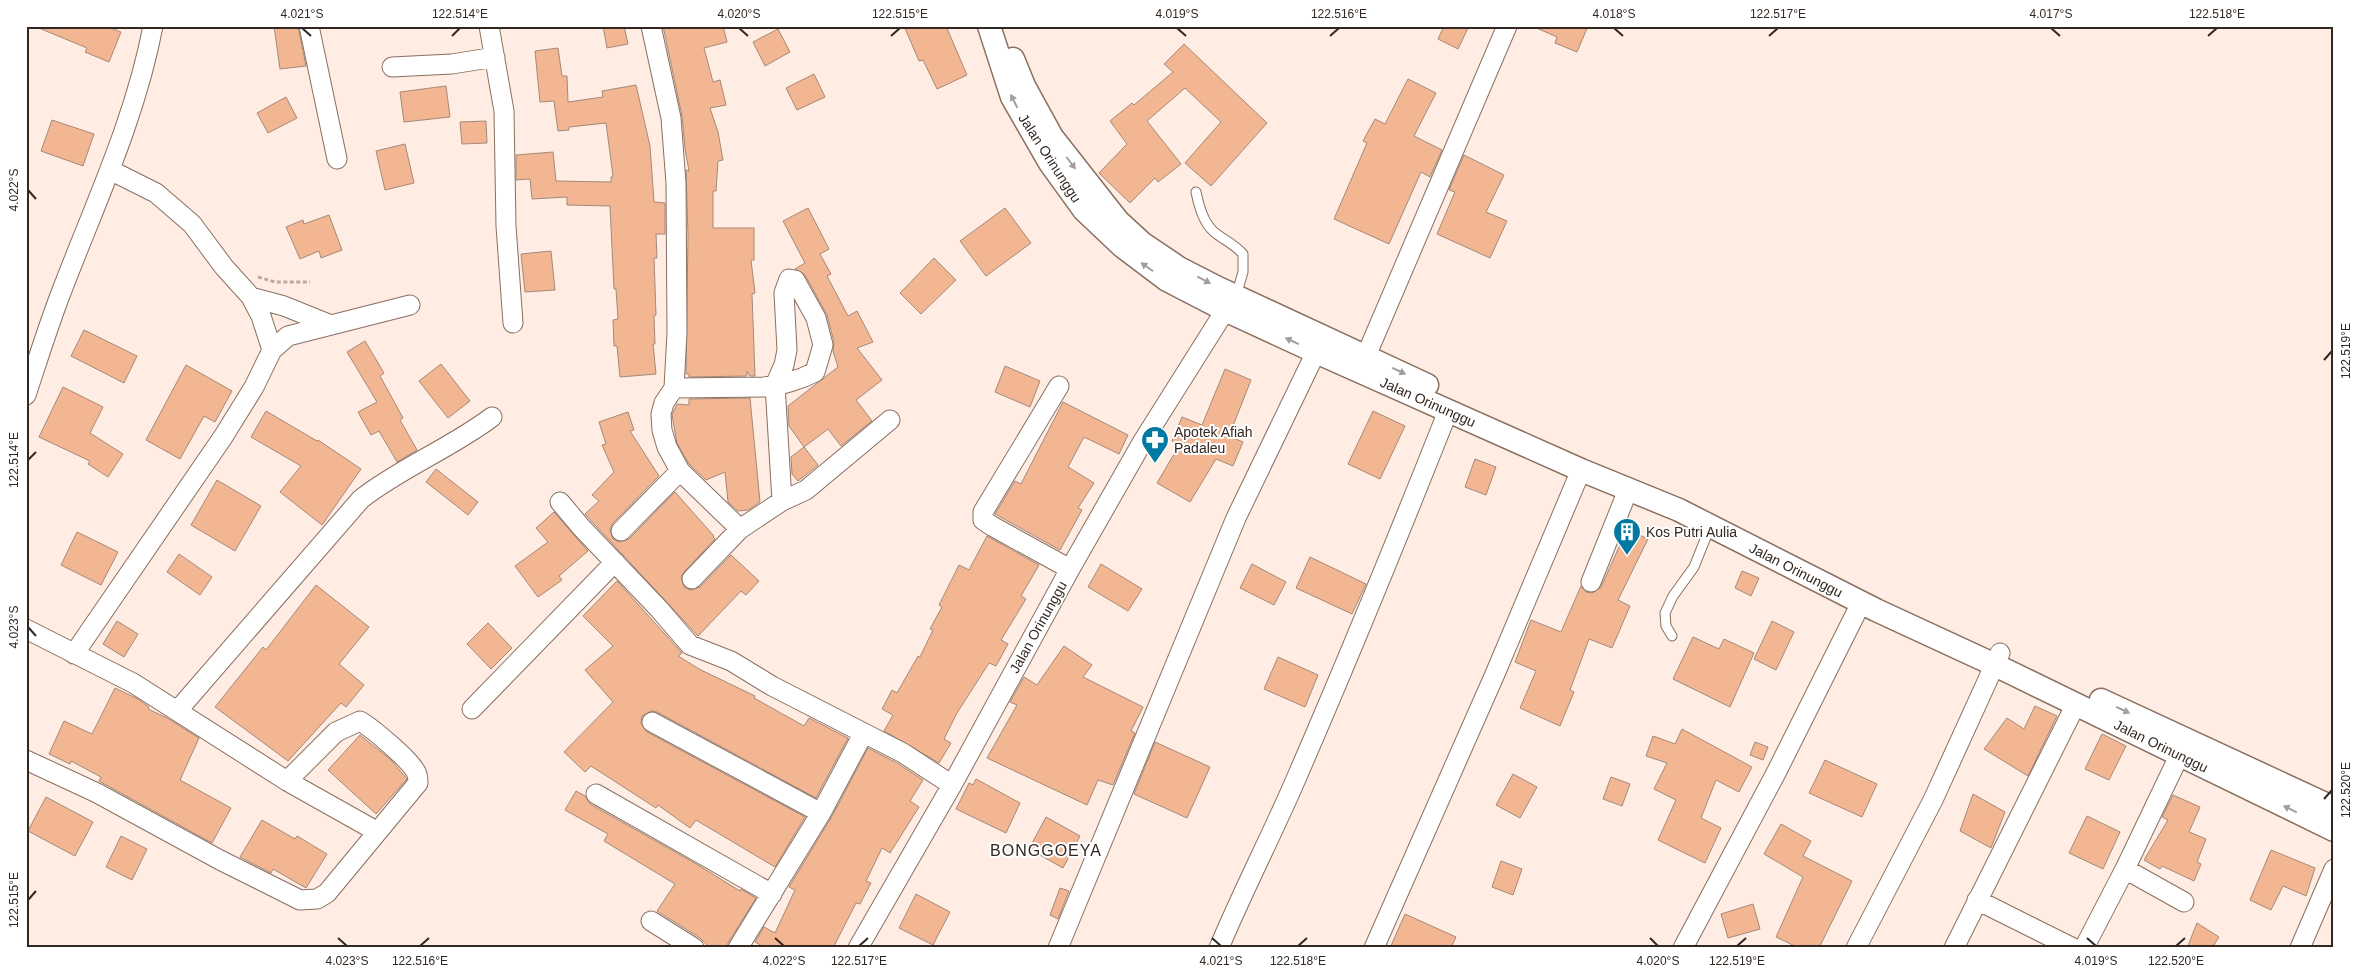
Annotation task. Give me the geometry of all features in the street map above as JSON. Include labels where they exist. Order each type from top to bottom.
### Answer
[{"type":"street","points":[[26,395],[58,299],[110,170],[140,81],[152,26]]},
{"type":"street","points":[[309,26],[336,159]]},
{"type":"street","points":[[489,26],[504,111],[506,226],[514,323]]},
{"type":"street","points":[[651,26],[670,118],[676,183],[677,324],[674,388],[664,403],[661,414],[662,430],[667,448],[680,470],[740,529]]},
{"type":"street","name":"Jalan Orinunggu","points":[[989,26],[1012,97],[1050,163],[1084,210],[1143,264],[1167,280],[1232,300],[1362,363],[1658,497],[1998,659],[2334,808]]},
{"type":"street","name":"Jalan Orinunggu","points":[[1003,26],[1004,37],[1024,86],[1052,137],[1118,221],[1142,243],[1179,268],[1316,352],[1362,363],[1448,411],[1628,490],[1658,497]]},
{"type":"street","points":[[1362,363],[1507,26]]},
{"type":"street","points":[[392,67],[452,64],[495,57]]},
{"type":"street","points":[[110,170],[156,193],[192,224],[224,267],[251,297],[261,316],[272,350]]},
{"type":"street","points":[[674,388],[755,388],[775,385],[792,383],[815,372],[823,345],[816,318],[795,280],[789,279],[785,284],[787,350],[784,365],[775,385],[782,500]]},
{"type":"street","points":[[251,297],[284,306],[331,325]]},
{"type":"street","name":"Jalan Orinunggu","points":[[858,948],[952,785],[1070,569],[1143,442],[1232,300]]},
{"type":"street","points":[[74,654],[228,429],[254,387],[272,350],[288,336],[410,305]]},
{"type":"street","points":[[1058,948],[1236,518],[1316,352]]},
{"type":"street","points":[[1059,386],[983,512],[983,520],[1070,569]]},
{"type":"street","points":[[1219,948],[1248,880],[1298,774],[1378,585],[1448,411]]},
{"type":"street","points":[[178,710],[361,499],[376,488],[466,436],[492,417]]},
{"type":"street","points":[[692,579],[740,529],[782,500],[806,490],[890,420]]},
{"type":"street","points":[[621,531],[680,470]]},
{"type":"street","points":[[1374,948],[1495,674],[1581,470]]},
{"type":"street","points":[[1591,582],[1628,490]]},
{"type":"street","points":[[560,502],[581,528],[690,645],[731,661],[772,686],[903,753],[952,785]]},
{"type":"street","name":"Jalan Orinunggu","points":[[1681,508],[1710,527],[1861,603],[1998,659],[2076,704],[2334,830]]},
{"type":"street","points":[[472,709],[614,562]]},
{"type":"street","points":[[1684,948],[1776,772],[1861,603]]},
{"type":"street","points":[[26,629],[133,683],[287,781],[376,831]]},
{"type":"street","points":[[1856,948],[1933,800],[1998,659]]},
{"type":"street","points":[[1954,948],[2076,704]]},
{"type":"street","points":[[26,760],[97,793],[300,900],[317,899],[327,893],[376,831],[418,784],[418,778],[415,771],[404,759],[360,721],[336,732],[287,781]]},
{"type":"street","points":[[652,722],[821,813]]},
{"type":"street","points":[[738,948],[821,813],[863,734]]},
{"type":"street","points":[[2084,948],[2180,756]]},
{"type":"street","points":[[596,794],[772,894]]},
{"type":"street","points":[[2125,869],[2184,902]]},
{"type":"street","points":[[2300,948],[2334,869]]},
{"type":"street","points":[[1977,900],[2073,948]]},
{"type":"street","points":[[650,921],[694,948]]},
{"type":"lane","points":[[1196,192],[1205,220],[1214,231],[1233,243],[1243,254],[1243,272],[1232,300]]},
{"type":"lane","points":[[1672,636],[1666,626],[1665,614],[1673,596],[1694,567],[1710,527]]},
{"type":"path","points":[[224,267],[275,282],[310,282]]},
{"type":"building","points":[[34,26],[106,26],[121,32],[109,62],[85,52],[87,48]]},
{"type":"building","points":[[274,26],[298,26],[306,66],[280,69]]},
{"type":"building","points":[[603,26],[624,26],[628,44],[607,48]]},
{"type":"building","points":[[663,26],[723,26],[727,42],[704,48],[713,82],[720,80],[726,105],[710,108],[718,132],[723,160],[718,161],[716,191],[713,191],[713,228],[754,228],[754,260],[751,260],[755,293],[752,294],[755,376],[750,376],[747,371],[747,376],[689,377],[689,374],[686,374],[688,235],[686,170],[689,171],[682,116]]},
{"type":"building","points":[[904,26],[946,26],[967,75],[937,89],[923,60],[919,61]]},
{"type":"building","points":[[1444,26],[1469,26],[1458,49],[1438,39]]},
{"type":"building","points":[[1532,26],[1588,26],[1577,52],[1555,43],[1557,37]]},
{"type":"building","points":[[778,29],[790,52],[765,66],[753,42]]},
{"type":"building","points":[[1184,44],[1267,123],[1211,186],[1185,163],[1221,122],[1185,88],[1147,121],[1181,164],[1158,182],[1155,178],[1130,203],[1099,173],[1127,144],[1110,121],[1132,103],[1134,105],[1173,72],[1164,64]]},
{"type":"building","points":[[558,48],[562,76],[567,76],[568,102],[603,97],[602,91],[636,85],[650,146],[654,202],[665,203],[665,234],[656,234],[657,258],[654,258],[656,315],[654,316],[655,344],[653,344],[656,374],[620,377],[617,346],[614,346],[613,320],[618,319],[616,289],[614,289],[610,206],[567,205],[567,197],[532,199],[530,179],[516,180],[516,155],[553,152],[556,181],[611,182],[611,177],[613,176],[606,123],[569,127],[569,130],[558,131],[554,101],[540,102],[535,51]]},
{"type":"building","points":[[814,74],[825,97],[797,110],[786,88]]},
{"type":"building","points":[[1408,79],[1436,93],[1414,136],[1442,150],[1430,177],[1421,172],[1389,244],[1334,219],[1367,143],[1363,141],[1375,119],[1385,124]]},
{"type":"building","points":[[446,86],[450,117],[404,122],[400,92]]},
{"type":"building","points":[[286,97],[297,118],[268,133],[257,113]]},
{"type":"building","points":[[52,120],[94,134],[83,166],[41,151]]},
{"type":"building","points":[[486,121],[487,143],[462,144],[460,122]]},
{"type":"building","points":[[405,144],[414,183],[385,190],[376,151]]},
{"type":"building","points":[[1464,155],[1504,175],[1486,212],[1507,221],[1490,258],[1437,234],[1455,192],[1449,190]]},
{"type":"building","points":[[808,208],[829,249],[820,254],[831,274],[827,276],[848,316],[857,311],[873,342],[857,348],[882,380],[856,400],[872,421],[841,446],[828,429],[804,447],[789,426],[788,406],[838,367],[833,351],[834,342],[827,315],[805,275],[795,269],[805,263],[783,221]]},
{"type":"building","points":[[1005,208],[1031,243],[986,276],[960,241]]},
{"type":"building","points":[[329,215],[342,250],[321,258],[319,251],[300,259],[286,227],[303,220],[304,224]]},
{"type":"building","points":[[551,251],[555,290],[525,292],[521,254]]},
{"type":"building","points":[[934,258],[956,280],[921,314],[900,293]]},
{"type":"building","points":[[84,330],[137,356],[124,383],[71,356]]},
{"type":"building","points":[[365,341],[384,373],[380,376],[403,418],[400,420],[417,450],[397,462],[379,431],[371,435],[358,412],[377,402],[347,352]]},
{"type":"building","points":[[441,364],[470,401],[448,418],[419,381]]},
{"type":"building","points":[[186,365],[232,391],[215,422],[204,416],[180,459],[146,440]]},
{"type":"building","points":[[1005,366],[1040,381],[1030,407],[995,392]]},
{"type":"building","points":[[1225,369],[1251,380],[1229,436],[1243,442],[1233,466],[1216,459],[1190,502],[1157,483],[1180,444],[1172,441],[1182,417],[1202,425]]},
{"type":"building","points":[[63,387],[103,407],[90,433],[123,454],[108,477],[88,464],[90,461],[39,437]]},
{"type":"building","points":[[750,398],[760,502],[748,510],[738,511],[728,502],[725,472],[706,480],[689,464],[677,443],[672,415],[677,404],[689,405],[689,399]]},
{"type":"building","points":[[1063,402],[1128,435],[1119,454],[1084,437],[1068,467],[1094,483],[1078,508],[1082,510],[1060,550],[995,514],[1015,481],[1021,484]]},
{"type":"building","points":[[266,411],[318,440],[361,469],[322,525],[280,492],[301,466],[251,437]]},
{"type":"building","points":[[1373,411],[1405,426],[1380,479],[1348,464]]},
{"type":"building","points":[[628,412],[634,430],[630,431],[659,476],[613,523],[610,529],[613,539],[619,542],[629,539],[675,492],[715,539],[684,572],[681,577],[684,587],[690,590],[700,587],[731,555],[759,581],[746,595],[741,591],[698,636],[585,514],[599,501],[592,495],[614,472],[602,445],[606,444],[599,422]]},
{"type":"building","points":[[804,447],[818,465],[798,481],[792,474],[791,457]]},
{"type":"building","points":[[1475,459],[1496,467],[1486,495],[1465,487]]},
{"type":"building","points":[[436,469],[478,502],[468,515],[426,482]]},
{"type":"building","points":[[217,480],[261,506],[235,551],[191,525]]},
{"type":"building","points":[[554,512],[588,551],[559,576],[562,580],[538,597],[515,566],[548,542],[536,528]]},
{"type":"building","points":[[1627,529],[1648,539],[1618,600],[1630,606],[1612,648],[1589,639],[1570,690],[1574,692],[1560,726],[1520,708],[1536,671],[1515,662],[1531,620],[1561,632],[1581,586],[1586,592],[1592,593],[1601,587]]},
{"type":"building","points":[[77,532],[118,552],[101,585],[61,565]]},
{"type":"building","points":[[987,536],[1039,565],[1021,596],[1026,599],[1001,640],[1008,644],[996,666],[989,663],[957,713],[944,739],[951,743],[939,763],[884,731],[893,715],[882,709],[892,690],[897,693],[918,656],[920,657],[933,630],[930,629],[942,607],[939,605],[959,565],[969,570]]},
{"type":"building","points":[[179,554],[212,577],[200,595],[167,572]]},
{"type":"building","points":[[1310,557],[1366,584],[1352,614],[1296,588]]},
{"type":"building","points":[[1101,564],[1142,589],[1128,611],[1088,587]]},
{"type":"building","points":[[1252,564],[1286,582],[1274,605],[1240,588]]},
{"type":"building","points":[[1742,571],[1759,578],[1751,596],[1735,588]]},
{"type":"building","points":[[617,581],[682,653],[678,656],[701,670],[755,696],[754,698],[804,726],[809,718],[848,738],[816,798],[657,712],[651,711],[642,716],[641,723],[647,732],[805,817],[775,867],[696,820],[690,828],[658,805],[656,808],[591,766],[585,772],[564,752],[613,702],[585,670],[613,646],[583,616]]},
{"type":"building","points":[[316,585],[369,627],[339,664],[364,685],[346,707],[341,703],[288,761],[215,707],[263,647],[266,650]]},
{"type":"building","points":[[117,621],[138,634],[124,657],[103,644]]},
{"type":"building","points":[[1772,621],[1794,632],[1776,670],[1754,659]]},
{"type":"building","points":[[488,623],[512,648],[491,669],[467,644]]},
{"type":"building","points":[[1693,637],[1719,649],[1724,639],[1754,653],[1730,707],[1673,679]]},
{"type":"building","points":[[1064,646],[1092,665],[1083,677],[1143,707],[1131,731],[1135,733],[1113,785],[1098,780],[1087,805],[987,758],[1017,705],[1010,702],[1024,677],[1037,685]]},
{"type":"building","points":[[1278,657],[1318,675],[1305,707],[1264,689]]},
{"type":"building","points":[[115,688],[138,699],[149,707],[148,709],[167,718],[199,738],[180,780],[231,808],[212,843],[99,781],[101,777],[71,761],[70,764],[49,754],[64,721],[92,734]]},
{"type":"building","points":[[2035,706],[2057,716],[2028,776],[1984,749],[2007,718],[2024,729]]},
{"type":"building","points":[[1682,729],[1752,767],[1739,792],[1716,780],[1701,818],[1721,828],[1705,863],[1658,840],[1676,800],[1654,789],[1667,763],[1646,756],[1653,736],[1675,744]]},
{"type":"building","points":[[2102,734],[2126,746],[2109,780],[2085,769]]},
{"type":"building","points":[[360,735],[391,760],[407,779],[376,814],[328,770]]},
{"type":"building","points":[[1155,742],[1210,767],[1187,818],[1134,794]]},
{"type":"building","points":[[1755,742],[1768,747],[1763,760],[1750,755]]},
{"type":"building","points":[[868,748],[897,763],[923,780],[910,801],[919,807],[890,853],[882,848],[866,881],[871,883],[860,904],[856,903],[833,948],[766,948],[755,942],[764,927],[775,933],[795,890],[789,887],[831,818]]},
{"type":"building","points":[[1825,760],[1877,784],[1862,817],[1809,793]]},
{"type":"building","points":[[1513,774],[1537,787],[1520,818],[1496,805]]},
{"type":"building","points":[[1611,777],[1630,784],[1622,806],[1603,799]]},
{"type":"building","points":[[976,779],[1020,803],[1006,833],[956,809],[969,783],[973,785]]},
{"type":"building","points":[[576,791],[585,796],[590,804],[740,891],[741,889],[756,898],[725,948],[710,948],[700,938],[657,911],[675,884],[604,841],[608,834],[565,810]]},
{"type":"building","points":[[1973,794],[2005,812],[1991,848],[1960,831]]},
{"type":"building","points":[[2173,795],[2200,807],[2189,832],[2206,839],[2197,862],[2201,864],[2194,881],[2162,866],[2160,869],[2144,860],[2168,820],[2162,817]]},
{"type":"building","points":[[46,797],[93,822],[75,856],[28,831]]},
{"type":"building","points":[[2087,816],[2120,832],[2103,869],[2069,853]]},
{"type":"building","points":[[1046,817],[1080,836],[1063,868],[1029,849]]},
{"type":"building","points":[[262,820],[295,839],[297,836],[327,854],[306,888],[273,869],[271,873],[240,857]]},
{"type":"building","points":[[1781,824],[1811,841],[1803,856],[1852,881],[1819,948],[1799,948],[1776,937],[1803,877],[1764,854]]},
{"type":"building","points":[[121,836],[147,849],[132,880],[106,867]]},
{"type":"building","points":[[2271,850],[2315,868],[2306,896],[2283,886],[2271,910],[2250,900]]},
{"type":"building","points":[[1501,861],[1522,869],[1513,895],[1492,887]]},
{"type":"building","points":[[1060,888],[1069,891],[1058,919],[1050,915]]},
{"type":"building","points":[[916,894],[950,912],[933,945],[899,928]]},
{"type":"building","points":[[1753,904],[1760,929],[1728,938],[1721,914]]},
{"type":"building","points":[[1405,914],[1456,937],[1451,948],[1390,948]]},
{"type":"building","points":[[2197,923],[2219,937],[2212,948],[2187,948]]},
{"type":"place","name":"Apotek Afiah Padaleu","points":[[1155,464]]},
{"type":"place","name":"Kos Putri Aulia","points":[[1627,556]]},
{"type":"district","name":"BONGGOEYA","points":[[1046,850]]}]
